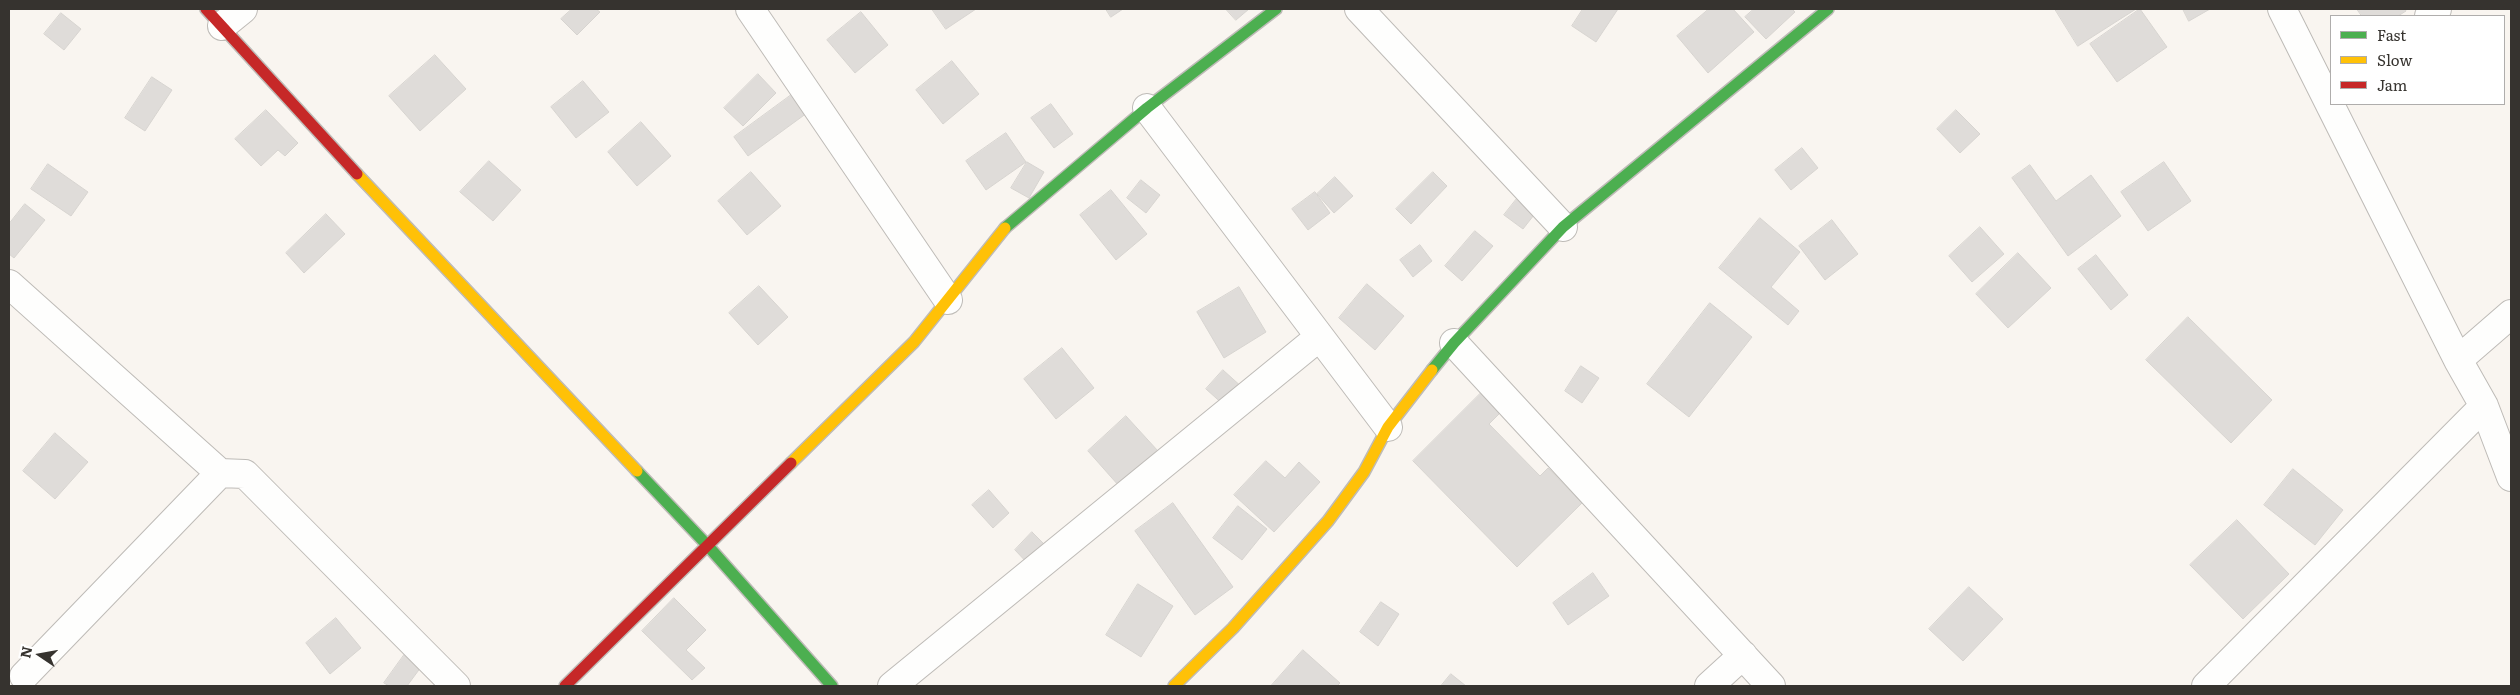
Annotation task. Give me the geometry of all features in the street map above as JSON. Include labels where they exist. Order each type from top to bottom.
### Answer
[{"type":"street","points":[[243,9],[214,18],[308,122],[708,546],[832,686]]},
{"type":"street","points":[[750,9],[948,300]]},
{"type":"street","points":[[565,686],[914,342],[948,300],[975,262],[1005,228],[1147,108],[1276,9]]},
{"type":"street","points":[[1359,9],[1563,227]]},
{"type":"street","points":[[1174,686],[1233,628],[1328,521],[1364,472],[1388,427],[1454,343],[1563,227],[1828,9]]},
{"type":"street","points":[[2282,9],[2330,104]]},
{"type":"street","points":[[2330,105],[2458,360],[2484,406],[2511,477]]},
{"type":"street","points":[[1147,108],[1318,338],[1388,427]]},
{"type":"street","points":[[9,284],[220,473],[245,474],[456,686]]},
{"type":"street","points":[[2458,360],[2511,314]]},
{"type":"street","points":[[892,686],[1318,338]]},
{"type":"street","points":[[1454,343],[1771,686]]},
{"type":"street","points":[[2206,686],[2484,406]]},
{"type":"street","points":[[22,674],[220,473]]},
{"type":"street","points":[[1709,686],[1743,655]]},
{"type":"building","points":[[572,9],[596,9],[600,12],[577,35],[561,19]]},
{"type":"building","points":[[932,9],[976,9],[946,29]]},
{"type":"building","points":[[1106,9],[1123,9],[1111,17]]},
{"type":"building","points":[[1226,9],[1249,9],[1236,20]]},
{"type":"building","points":[[1583,9],[1618,9],[1596,42],[1572,26]]},
{"type":"building","points":[[1709,9],[1733,9],[1754,32],[1708,73],[1677,36]]},
{"type":"building","points":[[1754,9],[1792,9],[1795,12],[1766,39],[1745,17]]},
{"type":"building","points":[[2055,9],[2136,9],[2078,46]]},
{"type":"building","points":[[2140,9],[2167,47],[2117,82],[2090,44]]},
{"type":"building","points":[[2183,9],[2210,9],[2189,21]]},
{"type":"building","points":[[2357,9],[2405,9],[2406,11],[2400,15],[2361,15]]},
{"type":"building","points":[[861,12],[888,45],[855,73],[827,40]]},
{"type":"building","points":[[61,13],[81,29],[64,50],[44,34]]},
{"type":"building","points":[[435,55],[466,89],[420,131],[389,96]]},
{"type":"building","points":[[952,61],[979,94],[943,124],[916,90]]},
{"type":"building","points":[[758,74],[776,93],[743,126],[724,108]]},
{"type":"building","points":[[152,77],[172,90],[145,131],[125,118]]},
{"type":"building","points":[[583,81],[609,112],[576,138],[551,107]]},
{"type":"building","points":[[794,93],[807,113],[748,156],[734,137]]},
{"type":"building","points":[[1051,104],[1073,134],[1054,148],[1031,118]]},
{"type":"building","points":[[266,110],[298,143],[285,156],[278,150],[261,166],[235,139]]},
{"type":"building","points":[[1956,110],[1980,134],[1960,153],[1937,129]]},
{"type":"building","points":[[641,122],[671,156],[637,186],[608,152]]},
{"type":"building","points":[[1006,133],[1026,162],[986,190],[966,161]]},
{"type":"building","points":[[1802,148],[1818,168],[1791,190],[1775,170]]},
{"type":"building","points":[[489,161],[521,190],[493,221],[460,192]]},
{"type":"building","points":[[1027,162],[1044,172],[1029,198],[1011,188]]},
{"type":"building","points":[[2164,162],[2191,201],[2148,231],[2121,192]]},
{"type":"building","points":[[48,164],[88,192],[71,216],[31,189]]},
{"type":"building","points":[[2030,165],[2056,201],[2091,175],[2121,216],[2068,256],[2012,178]]},
{"type":"building","points":[[751,172],[781,206],[747,235],[718,201]]},
{"type":"building","points":[[1433,172],[1447,186],[1411,224],[1396,209]]},
{"type":"building","points":[[1335,177],[1353,196],[1334,213],[1317,194]]},
{"type":"building","points":[[1141,180],[1160,195],[1146,213],[1127,198]]},
{"type":"building","points":[[1111,190],[1147,234],[1116,260],[1080,215]]},
{"type":"building","points":[[1523,191],[1541,206],[1523,229],[1504,215]]},
{"type":"building","points":[[1315,192],[1330,213],[1308,230],[1292,209]]},
{"type":"building","points":[[25,204],[45,220],[14,258],[9,254],[9,224]]},
{"type":"building","points":[[326,214],[345,234],[304,273],[286,253]]},
{"type":"building","points":[[1760,218],[1800,252],[1771,287],[1799,311],[1788,325],[1719,268]]},
{"type":"building","points":[[1832,220],[1858,254],[1825,280],[1799,246]]},
{"type":"building","points":[[1980,227],[2004,254],[1972,282],[1949,256]]},
{"type":"building","points":[[1475,231],[1493,246],[1462,281],[1445,266]]},
{"type":"building","points":[[1420,245],[1432,261],[1413,277],[1400,260]]},
{"type":"building","points":[[2018,253],[2051,288],[2008,328],[1976,294]]},
{"type":"building","points":[[2096,255],[2128,295],[2111,310],[2078,269]]},
{"type":"building","points":[[1367,284],[1404,316],[1375,350],[1339,318]]},
{"type":"building","points":[[759,286],[788,317],[758,345],[729,313]]},
{"type":"building","points":[[1239,287],[1266,332],[1224,358],[1197,312]]},
{"type":"building","points":[[1710,303],[1752,337],[1689,417],[1647,384]]},
{"type":"building","points":[[2188,317],[2272,400],[2231,443],[2146,360]]},
{"type":"building","points":[[1062,348],[1094,388],[1056,419],[1024,379]]},
{"type":"building","points":[[1581,366],[1599,378],[1582,403],[1565,391]]},
{"type":"building","points":[[1223,370],[1243,388],[1226,407],[1206,389]]},
{"type":"building","points":[[1485,389],[1504,409],[1489,424],[1540,476],[1548,468],[1582,503],[1517,567],[1413,461]]},
{"type":"building","points":[[1126,416],[1158,451],[1119,486],[1088,451]]},
{"type":"building","points":[[55,433],[88,462],[55,499],[23,471]]},
{"type":"building","points":[[1266,461],[1285,478],[1299,462],[1320,482],[1274,532],[1234,495]]},
{"type":"building","points":[[2293,469],[2343,510],[2315,545],[2264,505]]},
{"type":"building","points":[[989,490],[1009,513],[993,528],[972,505]]},
{"type":"building","points":[[1173,503],[1233,587],[1195,615],[1135,531]]},
{"type":"building","points":[[1238,506],[1267,529],[1242,560],[1213,538]]},
{"type":"building","points":[[2237,520],[2289,574],[2243,619],[2190,565]]},
{"type":"building","points":[[1032,532],[1049,549],[1031,567],[1015,550]]},
{"type":"building","points":[[1593,573],[1609,596],[1568,625],[1553,603]]},
{"type":"building","points":[[1138,584],[1173,606],[1141,657],[1106,635]]},
{"type":"building","points":[[1969,587],[2003,619],[1963,661],[1929,629]]},
{"type":"building","points":[[674,598],[706,630],[686,650],[705,668],[692,680],[642,631]]},
{"type":"building","points":[[1381,602],[1399,614],[1378,646],[1360,632]]},
{"type":"building","points":[[336,618],[361,648],[330,674],[306,643]]},
{"type":"building","points":[[1303,650],[1340,683],[1337,686],[1271,686]]},
{"type":"building","points":[[407,651],[424,663],[407,686],[389,686],[384,683]]},
{"type":"building","points":[[1451,674],[1466,686],[1441,686]]},
{"type":"traffic: fast","points":[[1005,228],[1147,108],[1276,9]]},
{"type":"traffic: fast","points":[[1432,370],[1454,343],[1563,227],[1828,9]]},
{"type":"traffic: fast","points":[[637,471],[708,546],[832,686]]},
{"type":"traffic: slow","points":[[357,174],[637,471]]},
{"type":"traffic: slow","points":[[791,463],[914,342],[1005,228]]},
{"type":"traffic: slow","points":[[1174,686],[1233,628],[1328,521],[1364,472],[1388,427],[1432,370]]},
{"type":"traffic: jam","points":[[206,9],[357,174]]},
{"type":"traffic: jam","points":[[565,686],[791,463]]}]
